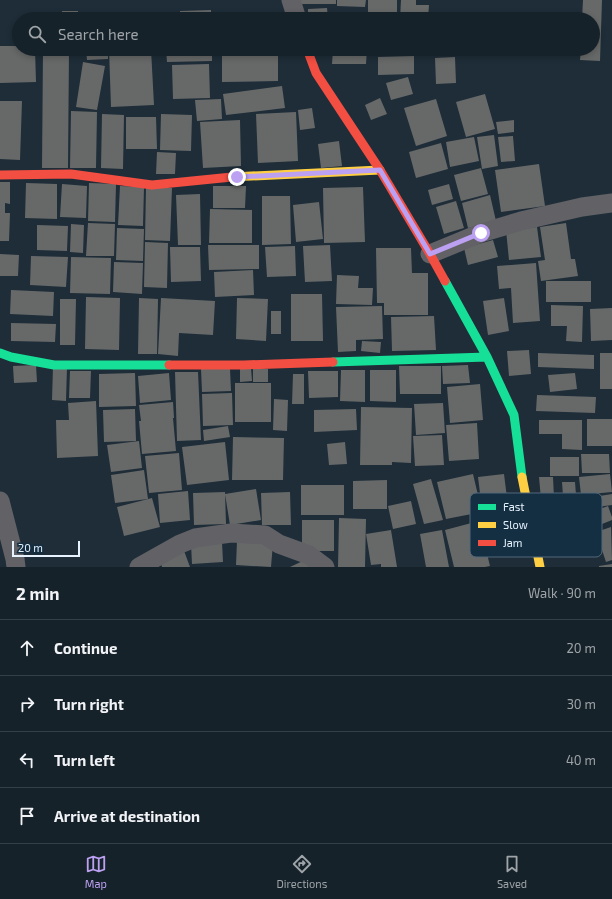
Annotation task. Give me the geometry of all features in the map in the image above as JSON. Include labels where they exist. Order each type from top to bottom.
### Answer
[{"type":"street","points":[[291,0],[295,12]]},
{"type":"street","points":[[310,56],[316,74],[380,170],[430,254],[487,357],[514,415],[520,468],[525,493]]},
{"type":"street","points":[[0,175],[71,174],[152,185],[237,177],[380,170]]},
{"type":"street","points":[[430,254],[481,233],[521,221],[582,207],[612,204]]},
{"type":"street","points":[[0,353],[12,357],[54,365],[244,365],[487,357]]},
{"type":"street","points":[[0,501],[16,567]]},
{"type":"street","points":[[139,567],[180,544],[195,538],[231,533],[265,535],[279,544],[309,555],[325,567]]},
{"type":"street","points":[[538,557],[540,567]]},
{"type":"building","points":[[301,0],[336,0],[336,4],[301,4]]},
{"type":"building","points":[[337,0],[366,0],[365,7],[337,6]]},
{"type":"building","points":[[368,0],[397,0],[397,12],[368,12]]},
{"type":"building","points":[[401,0],[416,0],[416,5],[429,5],[428,12],[400,12]]},
{"type":"building","points":[[583,0],[602,0],[600,61],[580,60],[580,56],[600,56],[600,12],[582,12]]},
{"type":"building","points":[[327,8],[327,12],[308,12],[308,9]]},
{"type":"building","points":[[211,10],[211,12],[180,12]]},
{"type":"building","points":[[62,11],[78,11],[78,12]]},
{"type":"building","points":[[0,46],[12,46],[12,56],[35,56],[36,82],[0,83]]},
{"type":"building","points":[[43,56],[69,56],[68,168],[42,168]]},
{"type":"building","points":[[87,56],[108,56],[108,59],[87,60]]},
{"type":"building","points":[[109,56],[151,56],[154,105],[111,107]]},
{"type":"building","points":[[167,56],[212,56],[212,61],[167,62]]},
{"type":"building","points":[[222,56],[278,56],[278,81],[222,82]]},
{"type":"building","points":[[333,56],[367,56],[366,64],[332,64]]},
{"type":"building","points":[[414,56],[414,74],[378,75],[378,57]]},
{"type":"building","points":[[455,57],[456,83],[436,84],[435,58]]},
{"type":"building","points":[[83,62],[105,66],[97,110],[76,107]]},
{"type":"building","points":[[209,64],[210,98],[173,99],[172,65]]},
{"type":"building","points":[[408,77],[413,94],[391,100],[386,83]]},
{"type":"building","points":[[282,86],[285,108],[226,115],[223,94]]},
{"type":"building","points":[[485,94],[495,129],[466,137],[456,102]]},
{"type":"building","points":[[380,98],[387,114],[371,120],[365,105]]},
{"type":"building","points":[[221,99],[222,119],[197,121],[195,100]]},
{"type":"building","points":[[436,99],[447,136],[416,146],[404,108]]},
{"type":"building","points":[[0,101],[22,101],[20,160],[0,159]]},
{"type":"building","points":[[312,108],[315,128],[300,130],[298,110]]},
{"type":"building","points":[[71,111],[97,112],[96,168],[70,168]]},
{"type":"building","points":[[296,112],[298,161],[258,163],[256,114]]},
{"type":"building","points":[[102,114],[124,115],[123,169],[101,168]]},
{"type":"building","points":[[161,114],[192,115],[191,151],[160,150]]},
{"type":"building","points":[[126,117],[156,117],[157,149],[126,149]]},
{"type":"building","points":[[240,120],[241,166],[203,168],[200,122]]},
{"type":"building","points":[[514,120],[514,132],[498,134],[496,122]]},
{"type":"building","points":[[494,135],[498,166],[482,169],[477,137]]},
{"type":"building","points":[[513,136],[515,161],[501,162],[498,137]]},
{"type":"building","points":[[474,137],[479,161],[450,167],[446,142]]},
{"type":"building","points":[[339,141],[342,166],[321,168],[318,144]]},
{"type":"building","points":[[441,143],[448,169],[416,178],[409,152]]},
{"type":"building","points":[[157,152],[176,153],[175,174],[156,174]]},
{"type":"building","points":[[539,164],[545,206],[501,212],[495,170]]},
{"type":"building","points":[[481,168],[488,194],[461,201],[454,175]]},
{"type":"building","points":[[0,182],[10,182],[10,204],[5,203],[5,213],[10,213],[9,241],[0,241]]},
{"type":"building","points":[[26,183],[57,184],[57,219],[25,218]]},
{"type":"building","points":[[89,183],[116,184],[115,222],[88,221]]},
{"type":"building","points":[[62,184],[87,186],[86,218],[60,217]]},
{"type":"building","points":[[449,184],[453,199],[432,205],[428,190]]},
{"type":"building","points":[[120,186],[144,187],[143,226],[118,225]]},
{"type":"building","points":[[213,186],[246,186],[245,208],[213,208]]},
{"type":"building","points":[[146,187],[172,188],[170,241],[145,240]]},
{"type":"building","points":[[363,187],[365,242],[324,243],[323,188]]},
{"type":"building","points":[[200,194],[201,245],[178,245],[176,195]]},
{"type":"building","points":[[490,195],[496,221],[468,228],[462,203]]},
{"type":"building","points":[[262,196],[290,196],[291,244],[262,245]]},
{"type":"building","points":[[456,201],[464,228],[444,234],[436,207]]},
{"type":"building","points":[[319,202],[323,239],[296,242],[293,205]]},
{"type":"building","points":[[210,209],[252,210],[252,243],[209,243]]},
{"type":"building","points":[[88,223],[115,224],[114,256],[86,256]]},
{"type":"building","points":[[566,223],[571,259],[575,259],[578,276],[541,281],[538,261],[545,260],[540,227]]},
{"type":"building","points":[[71,224],[84,225],[83,253],[70,252]]},
{"type":"building","points":[[37,225],[68,226],[67,251],[37,250]]},
{"type":"building","points":[[537,227],[541,257],[509,260],[506,230]]},
{"type":"building","points":[[117,228],[144,229],[143,261],[116,260]]},
{"type":"building","points":[[493,240],[498,257],[468,265],[464,248]]},
{"type":"building","points":[[145,242],[168,243],[167,288],[144,287]]},
{"type":"building","points":[[208,245],[259,245],[259,269],[209,270]]},
{"type":"building","points":[[330,245],[332,281],[305,282],[303,246]]},
{"type":"building","points":[[295,246],[296,276],[267,277],[265,247]]},
{"type":"building","points":[[170,247],[200,247],[201,281],[171,282]]},
{"type":"building","points":[[376,248],[411,248],[412,273],[428,273],[428,315],[384,315],[384,303],[377,303]]},
{"type":"building","points":[[0,254],[19,255],[18,276],[0,276]]},
{"type":"building","points":[[31,256],[68,257],[66,287],[30,285]]},
{"type":"building","points":[[71,257],[111,258],[110,294],[70,293]]},
{"type":"building","points":[[114,262],[143,263],[142,294],[113,292]]},
{"type":"building","points":[[536,263],[540,321],[513,323],[511,288],[499,289],[497,266]]},
{"type":"building","points":[[253,270],[254,295],[215,297],[214,272]]},
{"type":"building","points":[[337,275],[359,276],[358,288],[373,288],[372,305],[336,304]]},
{"type":"building","points":[[546,281],[591,281],[591,302],[546,302]]},
{"type":"building","points":[[11,290],[54,292],[53,316],[10,314]]},
{"type":"building","points":[[291,294],[322,294],[323,341],[291,341]]},
{"type":"building","points":[[86,297],[120,298],[119,350],[85,349]]},
{"type":"building","points":[[139,298],[158,299],[157,354],[138,354]]},
{"type":"building","points":[[161,298],[215,301],[213,335],[179,333],[178,356],[158,354]]},
{"type":"building","points":[[237,298],[268,299],[266,341],[236,339]]},
{"type":"building","points":[[504,298],[509,331],[488,335],[483,301]]},
{"type":"building","points":[[60,299],[76,299],[75,345],[60,345]]},
{"type":"building","points":[[551,305],[583,306],[582,342],[566,341],[567,326],[551,326]]},
{"type":"building","points":[[382,306],[383,339],[356,340],[356,351],[338,352],[336,307]]},
{"type":"building","points":[[612,308],[612,340],[591,341],[590,309]]},
{"type":"building","points":[[271,311],[281,311],[281,334],[271,334]]},
{"type":"building","points":[[434,316],[436,350],[392,351],[391,317]]},
{"type":"building","points":[[11,323],[56,324],[55,342],[11,341]]},
{"type":"building","points":[[362,341],[381,342],[380,353],[361,351]]},
{"type":"building","points":[[529,350],[531,374],[509,376],[507,351]]},
{"type":"building","points":[[538,353],[594,355],[594,369],[538,367]]},
{"type":"building","points":[[600,353],[612,353],[612,389],[600,389]]},
{"type":"building","points":[[36,365],[37,382],[14,383],[13,366]]},
{"type":"building","points":[[468,365],[470,383],[443,384],[442,366]]},
{"type":"building","points":[[53,366],[67,367],[66,401],[52,400]]},
{"type":"building","points":[[399,366],[441,366],[441,394],[400,394]]},
{"type":"building","points":[[240,368],[251,368],[252,381],[240,382]]},
{"type":"building","points":[[201,369],[230,369],[231,391],[202,392]]},
{"type":"building","points":[[253,369],[268,369],[268,382],[253,382]]},
{"type":"building","points":[[341,370],[365,370],[365,402],[340,401]]},
{"type":"building","points":[[370,370],[396,370],[396,402],[370,401]]},
{"type":"building","points":[[70,371],[91,371],[90,398],[69,398]]},
{"type":"building","points":[[308,371],[338,371],[338,397],[309,398]]},
{"type":"building","points":[[175,372],[198,372],[201,440],[177,441]]},
{"type":"building","points":[[135,373],[136,406],[99,407],[99,374]]},
{"type":"building","points":[[169,373],[171,400],[140,403],[138,376]]},
{"type":"building","points":[[575,373],[577,389],[550,392],[548,375]]},
{"type":"building","points":[[293,374],[304,374],[304,404],[292,404]]},
{"type":"building","points":[[235,383],[271,383],[271,422],[235,422]]},
{"type":"building","points":[[480,384],[483,420],[450,423],[447,387]]},
{"type":"building","points":[[232,393],[233,425],[203,426],[202,394]]},
{"type":"building","points":[[537,395],[596,397],[595,413],[536,411]]},
{"type":"building","points":[[274,399],[288,400],[287,431],[273,430]]},
{"type":"building","points":[[96,401],[98,456],[57,458],[56,420],[69,420],[68,403]]},
{"type":"building","points":[[173,402],[174,418],[141,421],[139,405]]},
{"type":"building","points":[[443,403],[445,433],[416,435],[414,404]]},
{"type":"building","points":[[361,407],[412,408],[411,463],[392,462],[392,465],[360,465]]},
{"type":"building","points":[[135,409],[136,441],[104,442],[103,410]]},
{"type":"building","points":[[356,409],[357,430],[314,432],[314,410]]},
{"type":"building","points":[[173,418],[176,451],[142,454],[139,421]]},
{"type":"building","points":[[587,419],[612,419],[612,446],[587,446]]},
{"type":"building","points":[[539,420],[582,420],[582,450],[562,449],[562,434],[539,434]]},
{"type":"building","points":[[477,423],[479,459],[449,461],[446,425]]},
{"type":"building","points":[[228,426],[230,437],[204,441],[203,430]]},
{"type":"building","points":[[442,435],[444,465],[415,466],[413,436]]},
{"type":"building","points":[[233,437],[284,438],[283,480],[232,480]]},
{"type":"building","points":[[139,441],[142,468],[111,472],[107,445]]},
{"type":"building","points":[[225,442],[229,480],[187,485],[182,447]]},
{"type":"building","points":[[345,442],[347,464],[329,465],[327,444]]},
{"type":"building","points":[[179,453],[182,490],[149,493],[145,456]]},
{"type":"building","points":[[581,454],[609,454],[610,473],[582,473]]},
{"type":"building","points":[[550,457],[579,457],[579,476],[550,476]]},
{"type":"building","points":[[144,470],[148,499],[115,503],[111,475]]},
{"type":"building","points":[[473,474],[478,493],[470,493],[470,514],[446,519],[437,482]]},
{"type":"building","points":[[504,474],[506,493],[480,493],[478,477]]},
{"type":"building","points":[[610,474],[612,492],[581,493],[579,477]]},
{"type":"building","points":[[539,477],[553,477],[554,493],[540,493]]},
{"type":"building","points":[[431,479],[443,520],[424,524],[413,484]]},
{"type":"building","points":[[387,480],[387,509],[353,509],[353,481]]},
{"type":"building","points":[[562,482],[575,482],[576,493],[563,493]]},
{"type":"building","points":[[301,485],[344,485],[344,515],[301,515]]},
{"type":"building","points":[[256,489],[261,520],[230,525],[225,494]]},
{"type":"building","points":[[188,491],[190,520],[160,523],[158,494]]},
{"type":"building","points":[[225,492],[226,524],[194,525],[193,493]]},
{"type":"building","points":[[290,492],[291,525],[262,525],[261,493]]},
{"type":"building","points":[[612,494],[612,505],[602,506],[602,496]]},
{"type":"building","points":[[152,498],[160,527],[124,536],[117,507]]},
{"type":"building","points":[[411,501],[416,524],[393,529],[388,506]]},
{"type":"building","points":[[608,506],[612,520],[602,524],[602,508]]},
{"type":"building","points":[[339,518],[366,519],[365,567],[338,567]]},
{"type":"building","points":[[302,520],[334,520],[334,551],[302,551]]},
{"type":"building","points":[[470,523],[470,557],[488,557],[490,566],[454,567],[445,530]]},
{"type":"building","points":[[611,527],[612,560],[606,562],[602,550],[602,530]]},
{"type":"building","points":[[391,530],[397,567],[381,567],[381,564],[371,565],[366,534]]},
{"type":"building","points":[[442,530],[449,567],[426,567],[420,534]]},
{"type":"building","points":[[237,541],[273,543],[271,567],[236,565]]},
{"type":"building","points":[[222,542],[223,562],[192,564],[191,544]]},
{"type":"building","points":[[183,548],[190,567],[162,567],[159,557]]},
{"type":"building","points":[[307,559],[310,567],[290,567]]},
{"type":"building","points":[[612,564],[612,567],[599,567],[599,566]]},
{"type":"traffic: fast","points":[[445,281],[487,357],[514,415],[522,477]]},
{"type":"traffic: fast","points":[[0,353],[11,357],[54,365],[169,365]]},
{"type":"traffic: fast","points":[[333,362],[487,357]]},
{"type":"traffic: slow","points":[[232,177],[380,170]]},
{"type":"traffic: slow","points":[[522,477],[525,493]]},
{"type":"traffic: slow","points":[[538,557],[540,567]]},
{"type":"traffic: jam","points":[[310,56],[316,73],[380,170],[445,281]]},
{"type":"traffic: jam","points":[[0,175],[71,174],[152,185],[232,177]]},
{"type":"traffic: jam","points":[[169,365],[244,365],[333,362]]},
{"type":"route","points":[[237,177],[380,170],[430,254],[481,233]]}]
